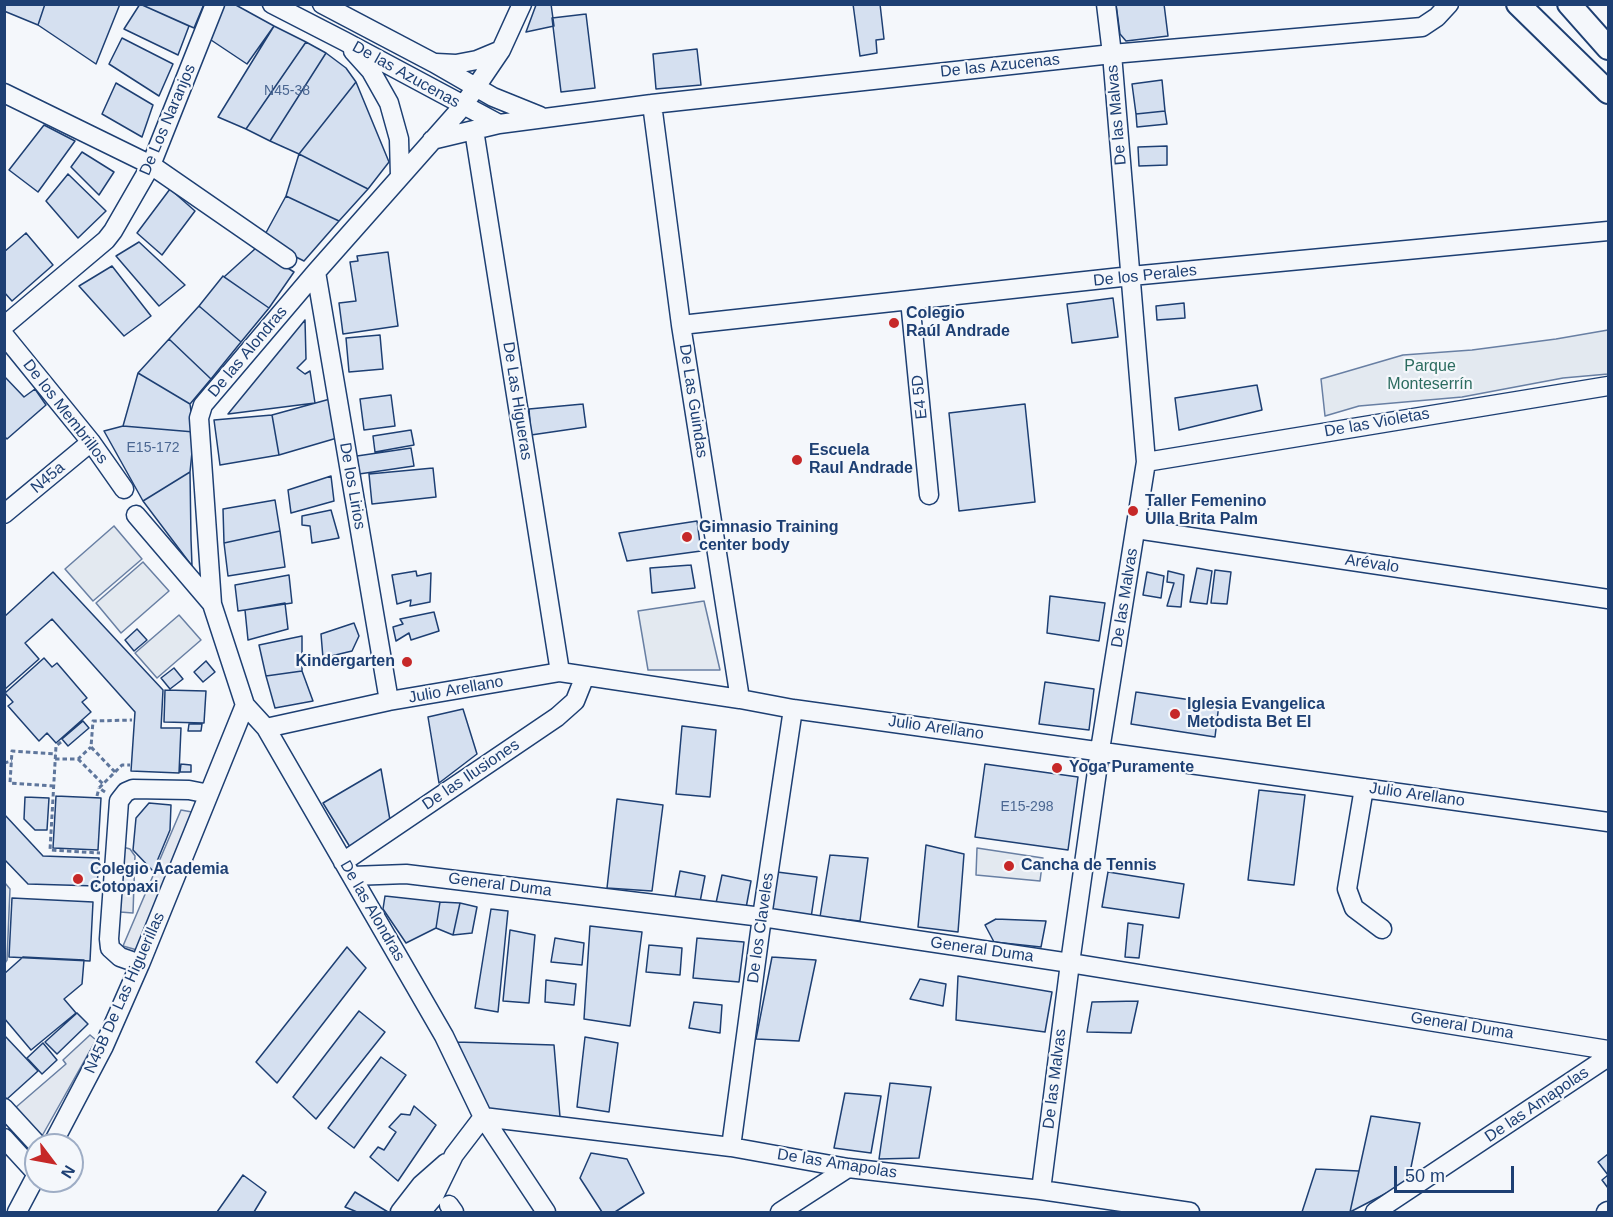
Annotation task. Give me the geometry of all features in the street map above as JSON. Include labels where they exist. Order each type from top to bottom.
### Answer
[{"type":"main road","points":[[1518,4],[1608,92]]},
{"type":"main road","points":[[1569,4],[1608,48]]},
{"type":"street","name":"De Los Naranjos","points":[[4,326],[106,240],[151,165],[215,4]]},
{"type":"street","name":"De las Azucenas","points":[[272,4],[344,40],[499,124],[652,104],[1112,54],[1422,27],[1437,17],[1449,4]]},
{"type":"street","name":"De las Azucenas","points":[[322,4],[510,105],[545,117]]},
{"type":"street","points":[[400,176],[477,88],[501,50],[522,4]]},
{"type":"street","name":"De las Malvas","points":[[1041,1190],[1100,750],[1146,462],[1106,4]]},
{"type":"street","points":[[344,40],[371,71],[389,103],[399,139],[400,176]]},
{"type":"street","points":[[434,63],[456,64],[477,60],[501,50]]},
{"type":"street","points":[[4,93],[151,165],[287,259]]},
{"type":"street","name":"De Las Guindas","points":[[652,104],[681,325],[740,699]]},
{"type":"street","points":[[432,140],[499,124]]},
{"type":"street","name":"De Las Higueras","points":[[474,130],[560,672]]},
{"type":"street","name":"De las Alondras","points":[[400,176],[203,405],[199,418],[212,604],[245,705],[266,728],[444,1036],[483,1117],[546,1212]]},
{"type":"street","name":"De los Perales","points":[[681,325],[1131,276],[1608,231]]},
{"type":"street","name":"De los Lirios","points":[[316,272],[389,701]]},
{"type":"street","name":"E4 5D","points":[[910,300],[930,495]]},
{"type":"street","name":"De los Membrillos","points":[[4,335],[91,442],[124,489]]},
{"type":"street","name":"De las Violetas","points":[[1146,462],[1608,386]]},
{"type":"street","name":"N45a","points":[[4,514],[91,442]]},
{"type":"street","name":"De las Alondras","points":[[136,514],[212,604]]},
{"type":"street","name":"Arévalo","points":[[1136,529],[1608,599]]},
{"type":"street","name":"Julio Arellano","points":[[266,728],[389,701],[560,672],[793,709],[1608,822]]},
{"type":"street","name":"De las Ilusiones","points":[[348,869],[557,717],[575,700],[585,676]]},
{"type":"street","name":"N45B De Las Higuerillas","points":[[58,1133],[104,1046],[140,964],[245,705]]},
{"type":"street","name":"De los Claveles","points":[[731,1147],[793,709]]},
{"type":"street","points":[[140,964],[120,957],[110,948],[120,801],[126,792],[143,788],[189,790],[209,794]]},
{"type":"street","points":[[1364,788],[1347,889],[1354,908],[1382,929]]},
{"type":"street","name":"General Duma","points":[[348,869],[762,917],[1070,963],[1608,1050]]},
{"type":"street","name":"De las Amapolas","points":[[1375,1212],[1608,1057]]},
{"type":"street","points":[[4,1108],[27,1133]]},
{"type":"street","points":[[400,1212],[421,1185],[454,1155],[483,1117]]},
{"type":"street","name":"De las Amapolas","points":[[483,1117],[731,1147],[848,1168],[1041,1190],[1190,1212]]},
{"type":"street","points":[[4,1138],[24,1160]]},
{"type":"street","points":[[421,1212],[433,1198],[454,1155]]},
{"type":"street","points":[[780,1212],[848,1168]]},
{"type":"street","points":[[17,1212],[26,1193]]},
{"type":"path","points":[[55,759],[78,759],[91,747],[93,721],[132,720]]},
{"type":"path","points":[[61,742],[56,746],[50,850],[115,853]]},
{"type":"path","points":[[91,747],[115,772]]},
{"type":"path","points":[[4,751],[56,754]]},
{"type":"path","points":[[10,780],[12,751]]},
{"type":"path","points":[[78,759],[103,784]]},
{"type":"path","points":[[4,763],[12,761]]},
{"type":"path","points":[[4,777],[10,780],[10,783],[54,786]]},
{"type":"path","points":[[97,796],[99,788]]},
{"type":"green space","name":"Parque Monteserrín","points":[[1608,330],[1608,374],[1563,378],[1462,397],[1359,406],[1325,416],[1321,379],[1403,355],[1472,350]]},
{"type":"green space","points":[[114,526],[142,559],[93,601],[65,569]]},
{"type":"green space","points":[[143,562],[169,591],[121,633],[96,603]]},
{"type":"green space","points":[[704,601],[720,670],[648,670],[638,611]]},
{"type":"green space","points":[[179,615],[201,640],[157,678],[135,653]]},
{"type":"green space","name":"Cancha de Tennis","points":[[977,848],[1043,858],[1040,881],[976,875]]},
{"type":"green space","points":[[5,883],[10,889],[5,963]]},
{"type":"shaded area","points":[[181,810],[192,812],[137,950],[123,946]]},
{"type":"shaded area","points":[[123,847],[130,849],[135,856],[133,913],[120,912]]},
{"type":"shaded area","points":[[90,1035],[96,1040],[44,1133],[39,1133],[15,1108],[66,1064],[63,1060]]},
{"type":"building","points":[[4,4],[45,4],[38,25],[4,11]]},
{"type":"building","points":[[45,4],[120,4],[96,64],[38,25]]},
{"type":"building","points":[[140,4],[204,4],[194,28]]},
{"type":"building","points":[[140,4],[189,26],[178,55],[124,29]]},
{"type":"building","points":[[224,4],[234,4],[274,26],[247,64],[208,38]]},
{"type":"building","points":[[551,4],[554,26],[526,32],[536,5]]},
{"type":"building","points":[[853,4],[880,4],[884,39],[876,40],[877,53],[860,56]]},
{"type":"building","points":[[1116,4],[1164,4],[1168,36],[1126,41],[1120,34]]},
{"type":"building","points":[[586,14],[595,88],[561,92],[552,18]]},
{"type":"building","points":[[274,26],[306,42],[246,129],[218,117]]},
{"type":"building","points":[[122,38],[173,64],[159,96],[109,64]]},
{"type":"building","points":[[306,42],[326,53],[270,141],[246,129]]},
{"type":"building","points":[[697,49],[701,85],[656,89],[653,54]]},
{"type":"building","points":[[326,53],[346,68],[356,82],[299,154],[270,141]]},
{"type":"building","points":[[1162,80],[1165,111],[1136,114],[1132,84]]},
{"type":"building","points":[[356,82],[389,162],[368,189],[299,154]]},
{"type":"building","points":[[116,83],[153,105],[142,137],[102,114]]},
{"type":"building","points":[[1165,111],[1167,124],[1137,127],[1136,114]]},
{"type":"building","points":[[44,125],[75,141],[38,192],[9,170]]},
{"type":"building","points":[[1167,146],[1167,165],[1139,166],[1138,147]]},
{"type":"building","points":[[82,152],[114,172],[99,195],[71,167]]},
{"type":"building","points":[[299,154],[368,189],[339,221],[286,196]]},
{"type":"building","points":[[68,174],[106,211],[78,238],[46,201]]},
{"type":"building","points":[[170,189],[195,211],[162,255],[137,233]]},
{"type":"building","points":[[286,196],[339,221],[304,261],[262,240]]},
{"type":"building","points":[[26,233],[53,265],[12,301],[4,292],[4,252]]},
{"type":"building","points":[[139,242],[185,285],[159,306],[116,256]]},
{"type":"building","points":[[256,248],[294,272],[269,308],[224,277]]},
{"type":"building","points":[[388,252],[398,326],[343,334],[339,303],[356,301],[350,262],[358,261],[357,256]]},
{"type":"building","points":[[112,266],[151,316],[124,336],[79,286]]},
{"type":"building","points":[[223,276],[269,308],[241,342],[199,306]]},
{"type":"building","points":[[1113,298],[1118,337],[1072,343],[1067,304]]},
{"type":"building","points":[[1184,303],[1185,318],[1157,320],[1156,306]]},
{"type":"building","points":[[199,306],[241,342],[211,379],[169,339]]},
{"type":"building","points":[[305,320],[306,359],[297,368],[305,374],[310,371],[315,403],[228,414]]},
{"type":"building","points":[[380,335],[383,369],[349,372],[346,338]]},
{"type":"building","points":[[169,339],[211,379],[190,404],[138,373]]},
{"type":"building","points":[[138,373],[190,404],[194,432],[123,426]]},
{"type":"building","points":[[4,376],[24,397],[35,389],[46,405],[7,439],[4,436]]},
{"type":"building","points":[[1257,385],[1262,410],[1179,430],[1175,398]]},
{"type":"building","points":[[391,395],[395,426],[364,430],[360,399]]},
{"type":"building","points":[[330,399],[337,438],[279,455],[272,415]]},
{"type":"building","points":[[583,404],[586,427],[531,435],[529,409]]},
{"type":"building","points":[[1025,404],[1035,502],[959,511],[949,413]]},
{"type":"building","points":[[272,415],[279,455],[220,465],[214,420]]},
{"type":"building","points":[[123,426],[194,432],[190,472],[143,501],[104,431]]},
{"type":"building","points":[[411,430],[414,445],[375,452],[373,436]]},
{"type":"building","points":[[411,448],[414,466],[359,474],[357,456]]},
{"type":"building","points":[[433,468],[436,497],[372,504],[369,474]]},
{"type":"building","points":[[190,472],[191,539],[192,566],[143,501]]},
{"type":"building","points":[[331,476],[334,501],[291,513],[288,490]]},
{"type":"building","points":[[275,500],[280,531],[224,543],[223,509]]},
{"type":"building","points":[[331,510],[339,538],[312,543],[310,526],[302,525],[302,516]]},
{"type":"building","points":[[697,521],[701,551],[627,561],[619,533]]},
{"type":"building","points":[[280,531],[285,567],[228,576],[224,543]]},
{"type":"building","points":[[691,565],[695,588],[652,593],[650,568]]},
{"type":"building","points":[[1197,568],[1212,571],[1207,604],[1190,602]]},
{"type":"building","points":[[1215,570],[1231,572],[1227,604],[1211,603]]},
{"type":"building","points":[[416,571],[417,576],[431,573],[430,602],[410,606],[411,600],[397,604],[392,575]]},
{"type":"building","points":[[1168,571],[1184,575],[1181,607],[1167,606],[1174,583],[1167,582]]},
{"type":"building","points":[[53,572],[163,690],[161,728],[181,728],[179,773],[131,771],[135,712],[52,619],[25,643],[39,659],[4,690],[4,617]]},
{"type":"building","points":[[1147,572],[1164,576],[1161,598],[1143,595]]},
{"type":"building","points":[[289,575],[292,603],[238,611],[235,585]]},
{"type":"building","points":[[1050,596],[1105,603],[1099,641],[1047,633]]},
{"type":"building","points":[[285,603],[288,629],[248,640],[245,610]]},
{"type":"building","points":[[434,612],[439,631],[411,640],[409,633],[396,641],[393,627],[403,624],[400,619]]},
{"type":"building","points":[[354,623],[359,636],[352,651],[323,658],[321,634]]},
{"type":"building","points":[[137,629],[147,640],[134,651],[125,640]]},
{"type":"building","points":[[302,636],[302,671],[266,676],[259,645]]},
{"type":"building","points":[[44,658],[52,667],[57,663],[87,698],[82,702],[91,712],[56,743],[47,733],[39,741],[8,706],[13,702],[5,693]]},
{"type":"building","points":[[206,661],[215,672],[203,682],[194,672]]},
{"type":"building","points":[[174,668],[183,679],[170,689],[161,678]]},
{"type":"building","points":[[302,671],[313,701],[275,708],[266,676]]},
{"type":"building","points":[[1045,682],[1094,689],[1089,730],[1039,724]]},
{"type":"building","points":[[165,690],[206,691],[204,723],[164,722]]},
{"type":"building","name":"Iglesia Evangelica Metodista Bet El","points":[[1136,692],[1219,704],[1215,737],[1131,724]]},
{"type":"building","points":[[463,709],[477,754],[439,783],[428,717]]},
{"type":"building","points":[[83,721],[89,728],[68,746],[62,739]]},
{"type":"building","points":[[189,724],[202,724],[201,731],[188,731]]},
{"type":"building","points":[[682,726],[716,730],[710,797],[676,794]]},
{"type":"building","points":[[181,764],[191,765],[191,772],[180,772]]},
{"type":"building","points":[[985,764],[1078,777],[1068,850],[975,837]]},
{"type":"building","points":[[381,769],[390,820],[350,847],[323,803]]},
{"type":"building","points":[[1259,790],[1305,795],[1294,885],[1248,880]]},
{"type":"building","points":[[56,796],[101,798],[98,850],[53,848]]},
{"type":"building","points":[[25,797],[49,798],[47,830],[35,830],[24,819]]},
{"type":"building","points":[[617,799],[663,805],[652,891],[607,888]]},
{"type":"building","points":[[149,803],[171,805],[170,830],[153,871],[133,850],[136,818]]},
{"type":"building","points":[[4,814],[43,856],[99,858],[97,886],[28,884],[4,859]]},
{"type":"building","points":[[926,845],[964,854],[958,932],[918,927]]},
{"type":"building","points":[[830,855],[868,858],[860,921],[820,917]]},
{"type":"building","points":[[680,871],[705,876],[700,902],[675,897]]},
{"type":"building","points":[[777,872],[817,877],[811,918],[771,913]]},
{"type":"building","points":[[1108,872],[1184,884],[1179,918],[1102,907]]},
{"type":"building","points":[[722,875],[751,881],[746,908],[716,903]]},
{"type":"building","points":[[385,896],[440,902],[436,928],[406,943],[383,909]]},
{"type":"building","points":[[12,898],[93,902],[90,961],[9,957]]},
{"type":"building","points":[[440,902],[460,903],[453,935],[436,928]]},
{"type":"building","points":[[460,903],[477,907],[472,933],[453,935]]},
{"type":"building","points":[[491,909],[508,911],[498,1012],[475,1008]]},
{"type":"building","points":[[996,919],[1046,921],[1041,947],[994,942],[985,925]]},
{"type":"building","points":[[1128,923],[1143,925],[1139,958],[1125,957]]},
{"type":"building","points":[[590,926],[642,932],[630,1026],[584,1019]]},
{"type":"building","points":[[510,930],[535,935],[529,1003],[503,1001]]},
{"type":"building","points":[[555,938],[584,943],[582,965],[551,962]]},
{"type":"building","points":[[697,938],[744,942],[739,982],[693,978]]},
{"type":"building","points":[[649,945],[682,948],[680,975],[646,972]]},
{"type":"building","points":[[347,947],[366,968],[277,1083],[256,1062]]},
{"type":"building","points":[[23,957],[84,960],[82,984],[64,999],[76,1013],[31,1050],[4,1018],[4,974]]},
{"type":"building","points":[[772,957],[816,960],[799,1041],[756,1039]]},
{"type":"building","points":[[958,976],[1052,992],[1045,1032],[956,1020]]},
{"type":"building","points":[[920,979],[946,984],[943,1006],[910,999]]},
{"type":"building","points":[[546,980],[576,984],[574,1005],[545,1002]]},
{"type":"building","points":[[1138,1001],[1131,1033],[1087,1032],[1092,1002]]},
{"type":"building","points":[[694,1002],[722,1005],[720,1033],[689,1028]]},
{"type":"building","points":[[359,1011],[385,1032],[316,1119],[293,1097]]},
{"type":"building","points":[[77,1013],[88,1024],[57,1054],[45,1042]]},
{"type":"building","points":[[4,1035],[38,1071],[7,1099],[4,1096]]},
{"type":"building","points":[[585,1037],[618,1043],[609,1112],[577,1107]]},
{"type":"building","points":[[456,1042],[554,1045],[560,1117],[484,1109]]},
{"type":"building","points":[[43,1043],[57,1060],[42,1074],[27,1058]]},
{"type":"building","points":[[381,1057],[406,1075],[354,1148],[328,1128]]},
{"type":"building","points":[[890,1083],[931,1087],[919,1158],[879,1159]]},
{"type":"building","points":[[845,1093],[881,1096],[871,1153],[834,1148]]},
{"type":"building","points":[[414,1106],[436,1125],[398,1181],[370,1157],[378,1147],[384,1150],[396,1132],[389,1127],[401,1114],[410,1115]]},
{"type":"building","points":[[1371,1116],[1420,1123],[1408,1182],[1350,1212]]},
{"type":"building","points":[[591,1153],[627,1159],[644,1193],[615,1212],[602,1212],[580,1178]]},
{"type":"building","points":[[1608,1154],[1608,1175],[1598,1162]]},
{"type":"building","points":[[1316,1169],[1359,1171],[1350,1212],[1302,1212]]},
{"type":"building","points":[[243,1175],[266,1192],[254,1212],[217,1212]]},
{"type":"building","points":[[1608,1175],[1608,1188],[1602,1180]]},
{"type":"building","points":[[355,1192],[388,1212],[357,1212],[345,1207]]},
{"type":"place","name":"Colegio Raúl Andrade","points":[[894,323]]},
{"type":"place","name":"Escuela Raul Andrade","points":[[797,460]]},
{"type":"place","name":"Taller Femenino Ulla Brita Palm","points":[[1133,511]]},
{"type":"place","name":"Gimnasio Training center body","points":[[687,537]]},
{"type":"place","name":"Kindergarten","points":[[407,662]]},
{"type":"place","name":"Iglesia Evangelica Metodista Bet El","points":[[1175,714]]},
{"type":"place","name":"Yoga Puramente","points":[[1057,768]]},
{"type":"place","name":"Cancha de Tennis","points":[[1009,866]]},
{"type":"place","name":"Colegio Academia Cotopaxi","points":[[78,879]]}]
